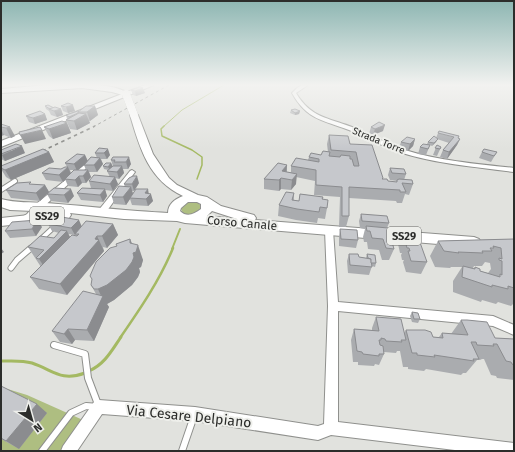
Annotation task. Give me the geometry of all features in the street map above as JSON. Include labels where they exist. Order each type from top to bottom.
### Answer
[{"type":"main road","points":[[131,106],[148,156],[163,178],[174,187],[180,211]]},
{"type":"main road","name":"Corso Canale","points":[[174,187],[205,201],[207,204],[215,208],[234,214],[295,227]]},
{"type":"main road","points":[[180,211],[186,199],[196,198]]},
{"type":"main road","points":[[1,221],[11,211],[3,204]]},
{"type":"main road","name":"Corso Canale","points":[[3,204],[148,216],[180,211],[295,227],[483,243]]},
{"type":"main road","points":[[180,211],[204,214],[207,210],[207,204]]},
{"type":"main road","name":"Corso Canale","points":[[1,221],[65,217],[97,212]]},
{"type":"street","points":[[1,144],[97,106]]},
{"type":"street","name":"Strada Torre","points":[[302,106],[311,114],[322,119],[350,128],[401,150],[447,162],[514,170]]},
{"type":"street","points":[[23,219],[32,214],[91,161]]},
{"type":"street","points":[[97,212],[132,172]]},
{"type":"street","points":[[329,230],[333,306],[331,428]]},
{"type":"street","points":[[333,306],[493,321],[514,330]]},
{"type":"street","points":[[68,451],[99,407]]},
{"type":"street","name":"Via Cesare Delpiano","points":[[99,407],[195,414],[318,433],[331,428],[514,450]]},
{"type":"lane","points":[[1,190],[15,181]]},
{"type":"lane","points":[[11,268],[17,260],[56,225]]},
{"type":"lane","points":[[42,451],[71,413],[86,406],[99,407],[88,378],[85,354],[54,345]]},
{"type":"lane","points":[[182,451],[195,414]]},
{"type":"green space","points":[[187,202],[199,203],[202,209],[193,214],[183,213],[180,207]]},
{"type":"green space","points":[[1,387],[27,395],[83,420],[61,451],[1,451]]},
{"type":"building","points":[[45,106],[54,108],[50,109]]},
{"type":"building","points":[[86,106],[95,106],[87,112],[78,112]]},
{"type":"building","points":[[55,107],[61,109],[54,111],[49,109]]},
{"type":"building","points":[[295,109],[300,111],[295,113],[291,110]]},
{"type":"building","points":[[40,111],[45,114],[33,118],[26,116]]},
{"type":"building","points":[[79,111],[78,113],[69,117],[66,115]]},
{"type":"building","points":[[79,113],[86,114],[74,121],[66,120]]},
{"type":"building","points":[[62,121],[67,123],[49,129],[44,127]]},
{"type":"building","points":[[379,122],[385,125],[375,129],[371,127]]},
{"type":"building","points":[[1,124],[10,127],[1,127]]},
{"type":"building","points":[[40,127],[42,130],[20,135],[19,132]]},
{"type":"building","points":[[439,131],[459,136],[458,138],[460,139],[449,152],[443,150],[454,137],[438,133]]},
{"type":"building","points":[[329,135],[348,136],[350,144],[372,145],[383,178],[382,179],[397,182],[399,179],[412,180],[413,184],[402,183],[406,192],[400,192],[400,190],[349,187],[349,216],[342,216],[342,187],[316,185],[316,170],[291,166],[296,158],[319,162],[319,159],[309,157],[311,153],[321,155],[323,151],[330,152],[329,156],[350,156],[354,166],[359,166],[356,152],[331,150]]},
{"type":"building","points":[[434,136],[438,139],[434,143],[428,142]]},
{"type":"building","points":[[407,137],[415,139],[410,144],[401,142]]},
{"type":"building","points":[[16,144],[22,146],[1,154],[1,150]]},
{"type":"building","points":[[423,144],[430,145],[428,149],[420,147]]},
{"type":"building","points":[[437,145],[441,147],[440,149],[435,148]]},
{"type":"building","points":[[99,148],[108,149],[104,153],[95,153]]},
{"type":"building","points":[[43,149],[49,152],[5,170],[1,168],[1,166]]},
{"type":"building","points":[[484,149],[497,152],[494,156],[482,152]]},
{"type":"building","points":[[77,154],[85,155],[74,164],[65,163]]},
{"type":"building","points":[[91,157],[100,158],[94,165],[84,165]]},
{"type":"building","points":[[113,157],[129,157],[126,162],[114,162],[115,160],[111,160]]},
{"type":"building","points":[[106,163],[111,163],[108,167],[103,166]]},
{"type":"building","points":[[278,163],[287,165],[282,171],[297,174],[292,180],[281,178],[279,180],[264,179]]},
{"type":"building","points":[[113,166],[122,166],[117,172],[107,171]]},
{"type":"building","points":[[68,167],[59,175],[42,173],[49,168],[61,169]]},
{"type":"building","points":[[390,168],[404,169],[406,174],[392,173]]},
{"type":"building","points":[[74,170],[88,170],[83,176],[79,176],[75,180],[65,179]]},
{"type":"building","points":[[94,175],[115,177],[110,184],[89,181]]},
{"type":"building","points":[[137,176],[132,184],[124,184],[129,178]]},
{"type":"building","points":[[31,182],[29,184],[45,185],[36,193],[6,190],[17,183]]},
{"type":"building","points":[[119,186],[131,187],[123,197],[112,197]]},
{"type":"building","points":[[54,188],[71,189],[64,195],[47,194]]},
{"type":"building","points":[[82,188],[105,189],[100,195],[77,193]]},
{"type":"building","points":[[136,189],[148,189],[145,193],[151,194],[146,199],[130,198]]},
{"type":"building","points":[[286,192],[294,193],[292,200],[299,201],[300,194],[323,197],[322,199],[328,200],[327,208],[320,207],[319,212],[279,205]]},
{"type":"building","points":[[361,214],[387,216],[389,223],[362,221]]},
{"type":"building","points":[[56,216],[79,220],[71,228],[48,224]]},
{"type":"building","points":[[37,220],[32,229],[5,231],[12,222]]},
{"type":"building","points":[[86,221],[113,224],[102,236],[97,236],[95,239],[99,240],[60,284],[30,277],[72,235],[77,236],[79,234],[75,234]]},
{"type":"building","points":[[366,226],[388,228],[394,249],[386,248],[383,239],[372,238],[370,231],[367,231]]},
{"type":"building","points":[[340,229],[357,230],[358,240],[341,239]]},
{"type":"building","points":[[61,230],[67,231],[39,259],[36,258],[44,250],[28,247],[40,236],[54,238]]},
{"type":"building","points":[[402,232],[417,234],[427,262],[411,261],[408,251],[410,251],[406,244],[407,241],[405,241]]},
{"type":"building","points":[[130,239],[130,243],[138,245],[136,252],[133,253],[134,257],[132,262],[126,270],[107,285],[94,289],[91,285],[92,279],[90,276],[96,262],[110,248]]},
{"type":"building","points":[[514,239],[514,288],[508,286],[508,289],[492,285],[492,287],[462,277],[463,266],[475,269],[475,267],[480,269],[480,271],[500,277],[500,274],[502,275],[502,261],[499,260],[499,258],[502,259],[501,248],[493,246],[494,248],[490,248],[492,251],[482,251],[483,253],[458,252],[459,253],[444,251],[438,241]]},
{"type":"building","points":[[349,254],[358,254],[359,257],[371,259],[372,267],[350,265]]},
{"type":"building","points":[[367,254],[375,255],[376,263],[371,263],[371,259],[368,258]]},
{"type":"building","points":[[83,291],[103,296],[87,330],[68,329],[64,334],[52,331]]},
{"type":"building","points":[[412,312],[418,313],[420,319],[414,319]]},
{"type":"building","points":[[376,317],[401,319],[406,340],[401,340],[402,342],[386,341],[385,339],[381,338],[381,340],[379,340],[380,345],[383,346],[384,354],[379,354],[379,356],[363,354],[362,352],[357,351],[354,329],[379,331]]},
{"type":"building","points":[[461,320],[487,322],[495,338],[514,339],[514,365],[511,362],[506,361],[497,344],[493,344],[494,346],[477,345],[476,342],[471,342],[479,359],[473,359],[474,361],[434,355],[435,357],[417,355],[417,353],[412,353],[406,330],[425,330],[431,332],[433,337],[443,338],[442,333],[468,335]]},
{"type":"building","points":[[1,386],[37,404],[6,441],[1,438]]},
{"type":"waterway","points":[[163,127],[189,106]]},
{"type":"waterway","points":[[163,127],[161,129],[162,136],[192,150],[202,157],[202,165],[197,179]]},
{"type":"waterway","points":[[172,249],[180,229]]},
{"type":"waterway","points":[[120,338],[156,283],[173,248]]},
{"type":"waterway","points":[[89,371],[104,361],[121,337]]},
{"type":"waterway","points":[[1,361],[28,362],[63,376],[85,373]]},
{"type":"railway","points":[[94,127],[131,106]]},
{"type":"railway","points":[[36,154],[94,127]]}]
